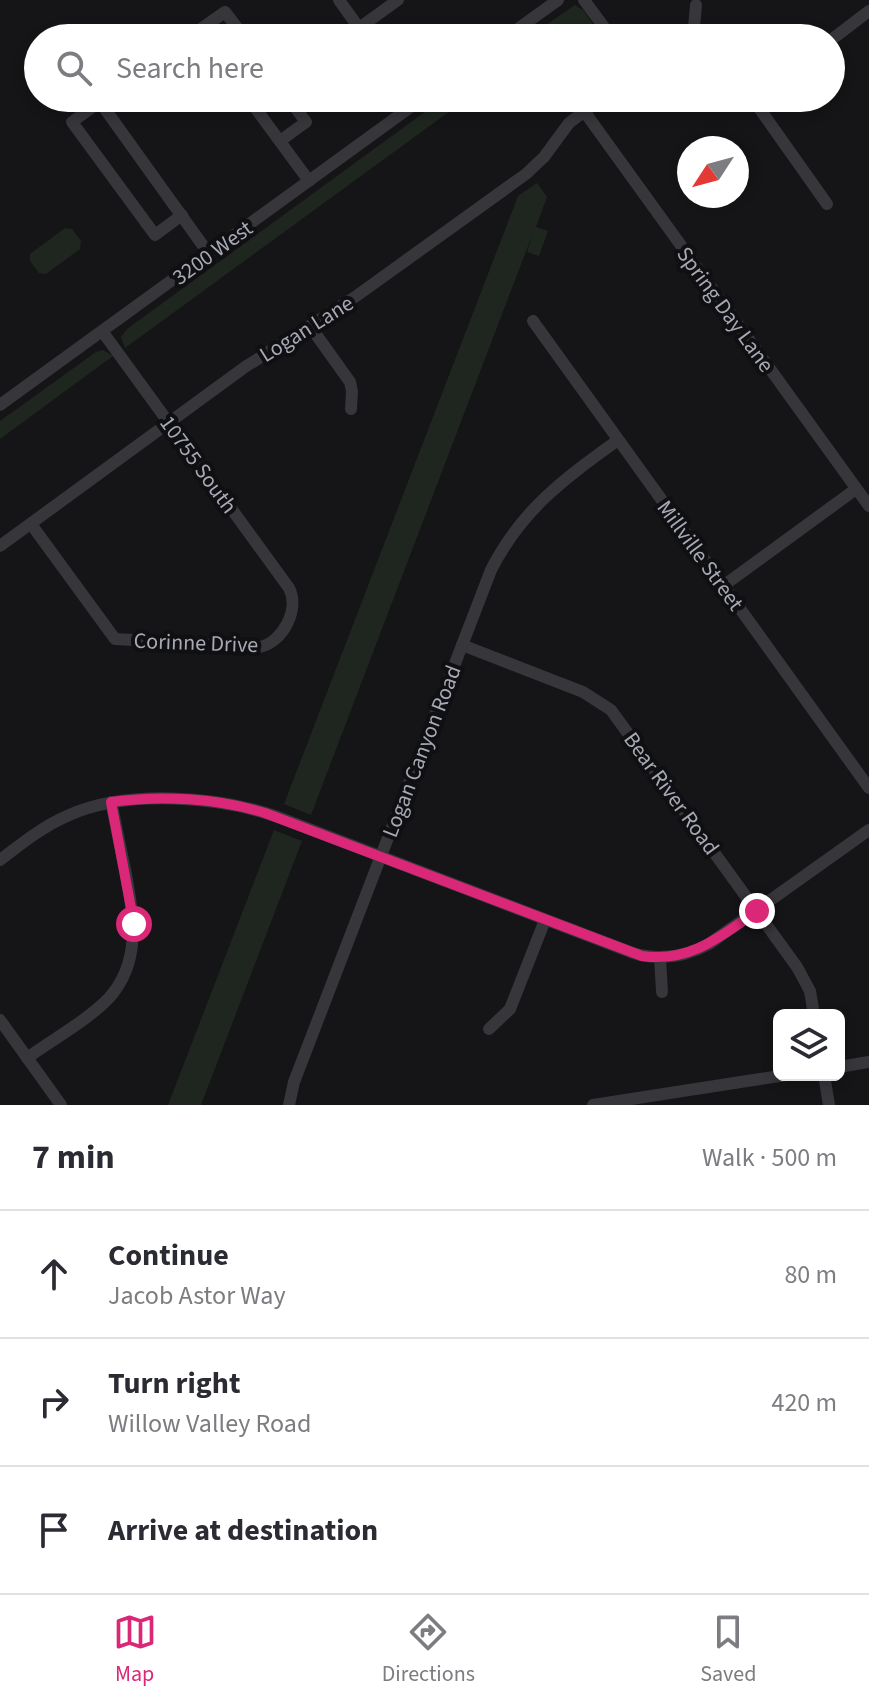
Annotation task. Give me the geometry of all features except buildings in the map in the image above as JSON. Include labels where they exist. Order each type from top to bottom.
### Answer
[{"type":"street","points":[[339,0],[356,24]]},
{"type":"street","points":[[373,24],[398,0]]},
{"type":"street","points":[[525,24],[558,0]]},
{"type":"street","points":[[584,0],[602,24]]},
{"type":"street","points":[[694,24],[696,5]]},
{"type":"street","points":[[845,29],[869,11]]},
{"type":"street","points":[[210,24],[225,12],[234,24]]},
{"type":"street","points":[[86,112],[72,122],[155,235],[182,215]]},
{"type":"street","points":[[110,112],[209,254]]},
{"type":"street","points":[[258,112],[309,181]]},
{"type":"street","points":[[280,141],[306,122],[298,112]]},
{"type":"street","name":"3200 West","points":[[0,405],[400,112]]},
{"type":"street","name":"Logan Lane","points":[[0,546],[253,362],[363,292],[526,174],[544,157],[569,123],[583,112]]},
{"type":"street","name":"Spring Day Lane","points":[[585,112],[869,506]]},
{"type":"street","points":[[762,112],[827,204]]},
{"type":"street","name":"Millville Street","points":[[533,321],[869,788]]},
{"type":"street","points":[[310,326],[350,382],[351,409]]},
{"type":"street","name":"10755 South","points":[[102,331],[289,588],[293,598]]},
{"type":"street","name":"Logan Canyon Road","points":[[289,1105],[294,1082],[491,570],[517,527],[555,486],[618,440]]},
{"type":"street","points":[[723,586],[856,489]]},
{"type":"street","name":"Corinne Drive","points":[[31,524],[115,639],[265,646],[281,635],[293,598]]},
{"type":"street","name":"Bear River Road","points":[[462,645],[583,692],[611,710],[804,979],[812,1009]]},
{"type":"street","points":[[0,860],[54,822],[111,802],[151,799],[240,806],[278,817],[633,953],[660,958],[681,956],[700,949],[869,830]]},
{"type":"street","points":[[27,1058],[100,1005],[119,983],[128,966],[134,924],[111,802]]},
{"type":"street","points":[[489,1029],[510,1009],[545,920]]},
{"type":"street","points":[[660,958],[662,992]]},
{"type":"street","points":[[0,1020],[61,1105]]},
{"type":"street","points":[[845,1066],[869,1062]]},
{"type":"street","points":[[593,1105],[773,1077]]},
{"type":"street","points":[[825,1081],[829,1105]]},
{"type":"shaded area","points":[[575,5],[593,24],[547,24]]},
{"type":"shaded area","points":[[425,112],[449,112],[125,348],[121,337],[127,329]]},
{"type":"shaded area","points":[[537,183],[547,197],[536,227],[548,231],[539,256],[527,252],[533,233],[311,815],[284,804],[518,196]]},
{"type":"shaded area","points":[[65,228],[72,229],[81,241],[80,249],[46,274],[39,273],[30,261],[30,254]]},
{"type":"shaded area","points":[[103,350],[113,356],[0,439],[0,421]]},
{"type":"shaded area","points":[[274,830],[302,841],[201,1105],[168,1105]]},
{"type":"route","points":[[134,924],[111,802],[131,799],[227,803],[265,813],[642,956],[660,958],[691,953],[757,911]]}]
